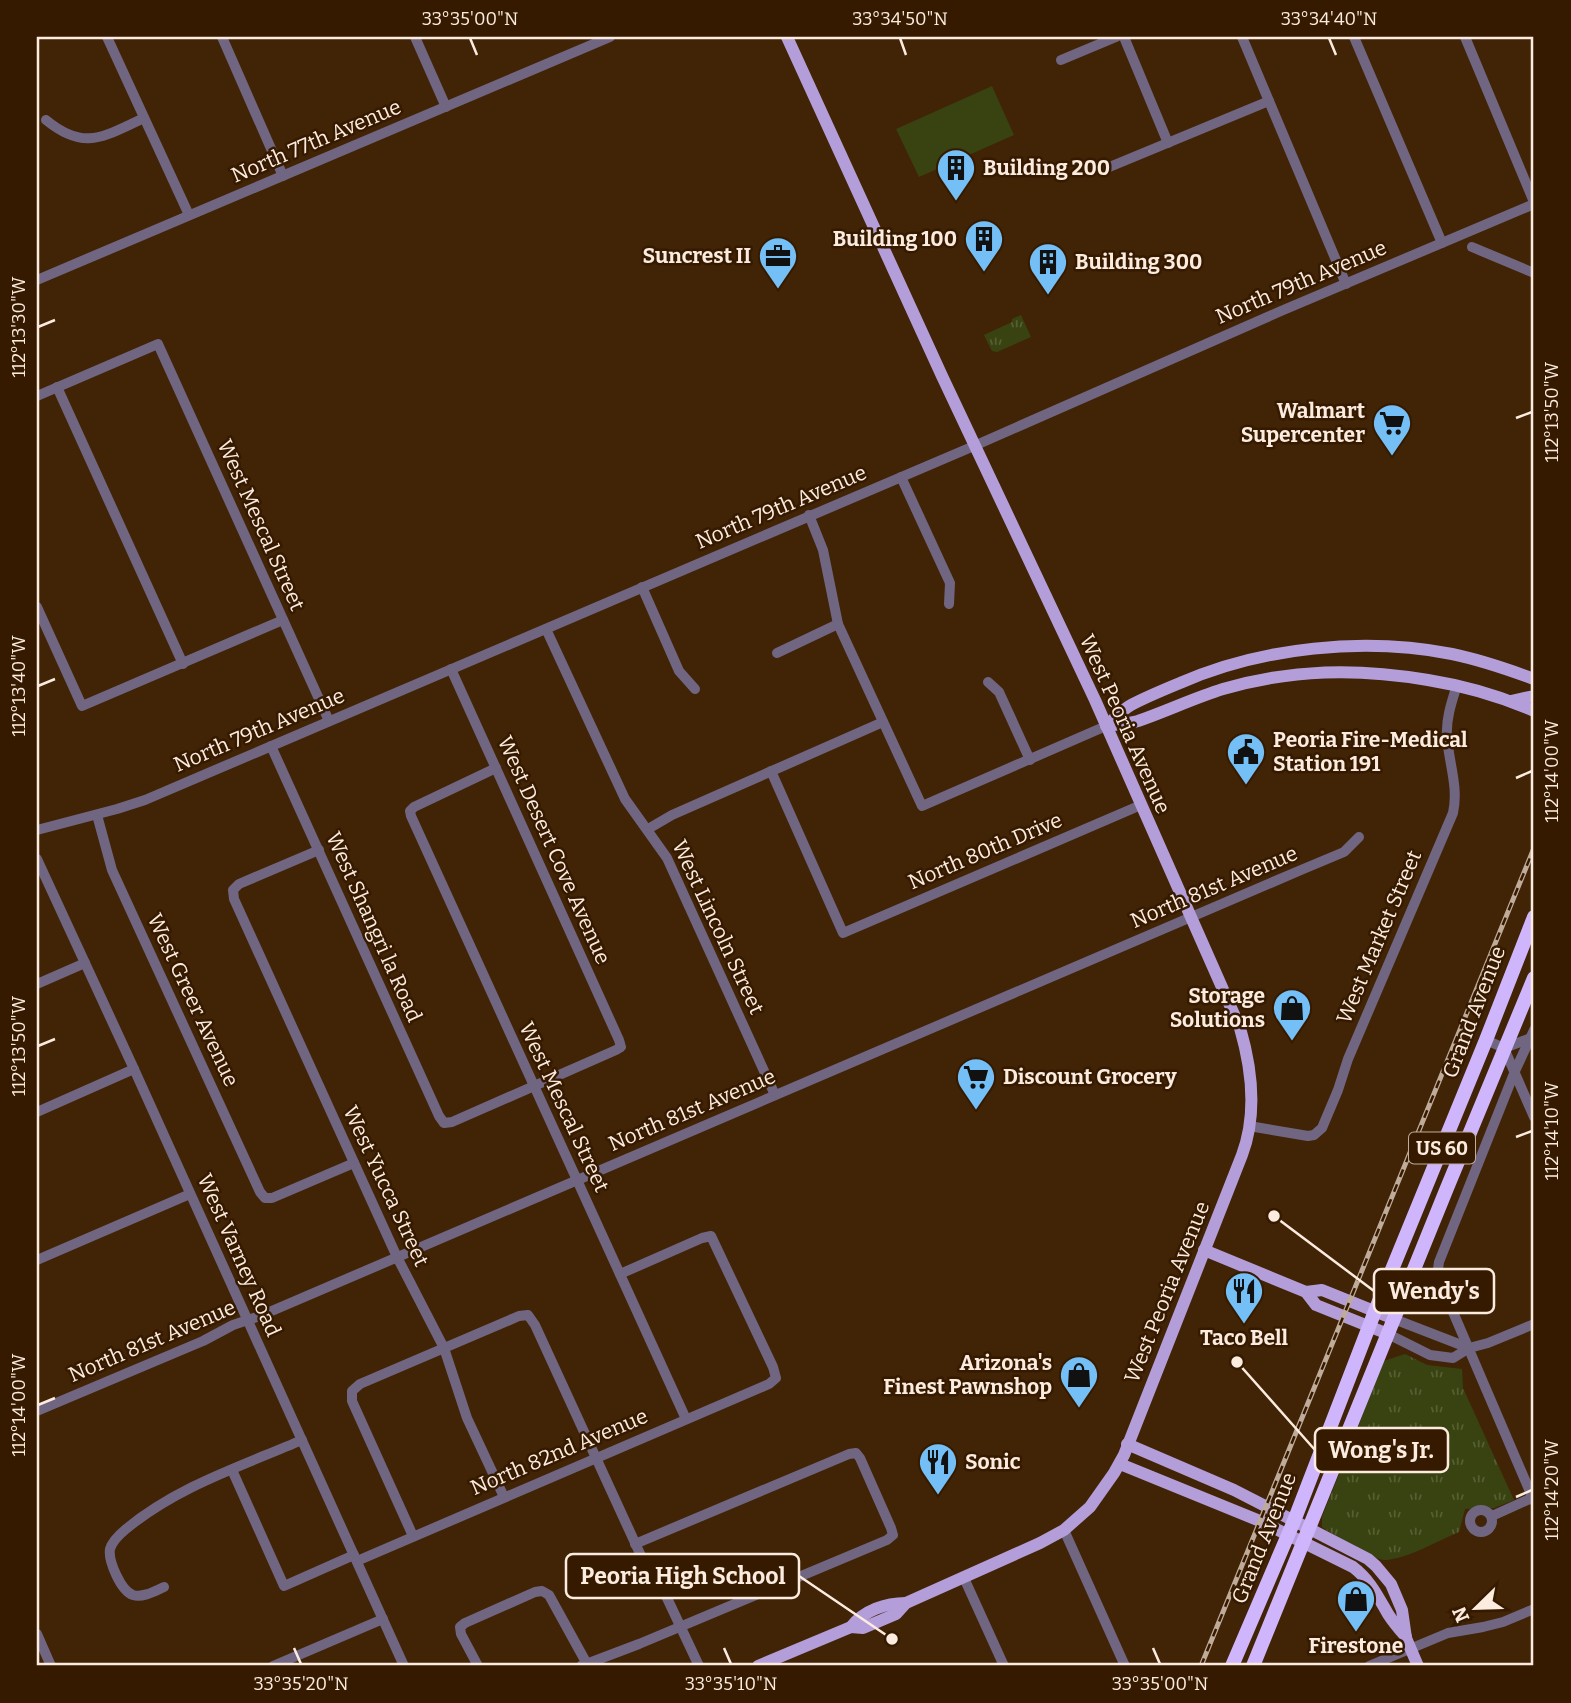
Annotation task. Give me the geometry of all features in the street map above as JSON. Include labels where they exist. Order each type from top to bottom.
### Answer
[{"type":"highway","name":"Grand Avenue","points":[[1233,1666],[1294,1521],[1369,1326],[1534,917]]},
{"type":"highway","name":"Grand Avenue","points":[[1253,1666],[1534,978]]},
{"type":"main road","name":"West Peoria Avenue","points":[[758,1666],[851,1627],[863,1628],[896,1614],[906,1603],[1040,1544],[1064,1530],[1090,1507],[1124,1454],[1245,1148],[1251,1104],[1250,1079],[1240,1028],[1106,726],[974,446],[787,37]]},
{"type":"main road","points":[[1367,672],[1369,646]]},
{"type":"main road","points":[[1106,726],[1128,706],[1196,677],[1256,657],[1293,650],[1401,647],[1451,654],[1499,666],[1534,679]]},
{"type":"main road","points":[[1106,726],[1136,722],[1204,695],[1276,677],[1321,672],[1392,674],[1457,685],[1511,701],[1534,711]]},
{"type":"main road","points":[[1511,701],[1534,696]]},
{"type":"main road","points":[[1204,1250],[1306,1292],[1316,1304],[1388,1334]]},
{"type":"main road","points":[[1306,1292],[1322,1290],[1394,1319]]},
{"type":"main road","points":[[1124,1454],[1234,1490],[1294,1521],[1306,1536],[1364,1576],[1408,1643],[1418,1666]]},
{"type":"main road","points":[[1124,1454],[1288,1535],[1306,1536]]},
{"type":"street","points":[[107,37],[189,215]]},
{"type":"street","points":[[222,37],[284,176]]},
{"type":"street","points":[[415,37],[446,107]]},
{"type":"street","name":"North 77th Avenue","points":[[37,280],[610,37]]},
{"type":"street","points":[[1061,60],[1116,37]]},
{"type":"street","points":[[1124,37],[1168,143]]},
{"type":"street","points":[[1242,37],[1346,284]]},
{"type":"street","points":[[1354,37],[1442,243]]},
{"type":"street","points":[[1465,37],[1534,203]]},
{"type":"street","points":[[1107,168],[1269,101]]},
{"type":"street","points":[[46,120],[69,135],[82,138],[108,134],[144,118]]},
{"type":"street","name":"North 79th Avenue","points":[[37,830],[145,800],[974,446],[1534,203]]},
{"type":"street","points":[[1472,247],[1534,273]]},
{"type":"street","name":"West Mescal Street","points":[[57,387],[158,344],[329,721]]},
{"type":"street","points":[[37,396],[57,387],[183,664]]},
{"type":"street","points":[[901,477],[950,583],[949,604]]},
{"type":"street","points":[[810,515],[823,550],[838,624],[922,806],[1106,726]]},
{"type":"street","points":[[642,587],[679,671],[695,689]]},
{"type":"street","points":[[37,607],[82,706],[283,621]]},
{"type":"street","points":[[777,653],[838,624]]},
{"type":"street","name":"West Lincoln Street","points":[[546,629],[625,799],[667,858],[775,1095]]},
{"type":"street","name":"West Desert Cove Avenue","points":[[451,669],[621,1047],[533,1086]]},
{"type":"street","points":[[988,682],[999,692],[1030,760]]},
{"type":"street","name":"West Market Street","points":[[1249,1126],[1308,1136],[1318,1132],[1325,1123],[1348,1059],[1453,813],[1455,792],[1447,724],[1457,685]]},
{"type":"street","points":[[648,829],[672,815],[883,722]]},
{"type":"street","name":"West Shangri la Road","points":[[271,746],[444,1123],[452,1122],[533,1086]]},
{"type":"street","name":"West Mescal Street","points":[[496,768],[414,807],[410,810],[411,816],[686,1419]]},
{"type":"street","name":"North 80th Drive","points":[[771,771],[843,933],[1141,805]]},
{"type":"street","name":"West Greer Avenue","points":[[97,815],[112,870],[260,1192],[265,1198],[272,1198],[354,1163]]},
{"type":"street","name":"North 81st Avenue","points":[[37,1411],[1344,852],[1359,837]]},
{"type":"street","name":"West Yucca Street","points":[[318,850],[239,884],[233,890],[234,899],[397,1258],[444,1348],[467,1418],[504,1497]]},
{"type":"street","name":"West Varney Road","points":[[37,859],[404,1666]]},
{"type":"street","points":[[37,984],[85,963]]},
{"type":"street","points":[[1504,1048],[1533,1035]]},
{"type":"street","points":[[1492,1516],[1534,1499],[1441,1284],[1438,1269],[1515,1071],[1533,1035]]},
{"type":"street","points":[[1486,1040],[1504,1048],[1534,1117]]},
{"type":"street","points":[[37,1112],[134,1069]]},
{"type":"street","points":[[37,1260],[190,1194]]},
{"type":"street","name":"North 82nd Avenue","points":[[232,1470],[284,1586],[413,1536],[769,1384],[776,1378],[711,1236],[620,1273]]},
{"type":"street","points":[[413,1536],[352,1401],[352,1391],[360,1384],[519,1316],[528,1315],[535,1325],[635,1544],[681,1627],[699,1666]]},
{"type":"street","points":[[1394,1319],[1469,1348]]},
{"type":"street","points":[[1388,1334],[1430,1355],[1453,1358],[1469,1348],[1534,1324]]},
{"type":"street","points":[[164,1587],[136,1596],[130,1594],[120,1582],[110,1558],[110,1546],[124,1530],[169,1498],[302,1440]]},
{"type":"street","points":[[478,1666],[460,1627],[535,1592],[542,1591],[549,1595],[584,1665],[681,1627],[887,1540],[892,1535],[856,1453],[635,1544]]},
{"type":"street","points":[[1064,1530],[1125,1666]]},
{"type":"street","points":[[964,1577],[1004,1666]]},
{"type":"street","points":[[1369,1666],[1408,1643],[1503,1622],[1534,1609]]},
{"type":"street","points":[[273,1666],[383,1619]]},
{"type":"street","points":[[37,1634],[51,1666]]},
{"type":"green space","points":[[992,86],[1014,135],[919,177],[896,129]]},
{"type":"green space","points":[[1021,315],[1031,337],[997,352],[992,351],[984,335]]},
{"type":"green space","points":[[1405,1354],[1427,1365],[1462,1369],[1463,1388],[1514,1500],[1494,1508],[1465,1509],[1459,1532],[1413,1553],[1386,1560],[1364,1552],[1322,1527],[1322,1517],[1384,1361]]},
{"type":"railway","points":[[1201,1666],[1534,848]]},
{"type":"place","name":"Building 200","points":[[956,202]]},
{"type":"place","name":"Building 100","points":[[984,273]]},
{"type":"place","name":"Suncrest II","points":[[778,290]]},
{"type":"place","name":"Building 300","points":[[1048,296]]},
{"type":"place","name":"Walmart Supercenter","points":[[1392,457]]},
{"type":"place","name":"Peoria Fire-Medical Station 191","points":[[1246,786]]},
{"type":"place","name":"Storage Solutions","points":[[1292,1042]]},
{"type":"place","name":"Discount Grocery","points":[[976,1111]]},
{"type":"place","name":"Wendy's","points":[[1274,1216]]},
{"type":"place","name":"Taco Bell","points":[[1244,1325]]},
{"type":"place","name":"Wong's Jr.","points":[[1237,1362]]},
{"type":"place","name":"Arizona's Finest Pawnshop","points":[[1079,1409]]},
{"type":"place","name":"Sonic","points":[[938,1496]]},
{"type":"place","name":"Firestone","points":[[1356,1633]]},
{"type":"place","name":"Peoria High School","points":[[892,1639]]}]
